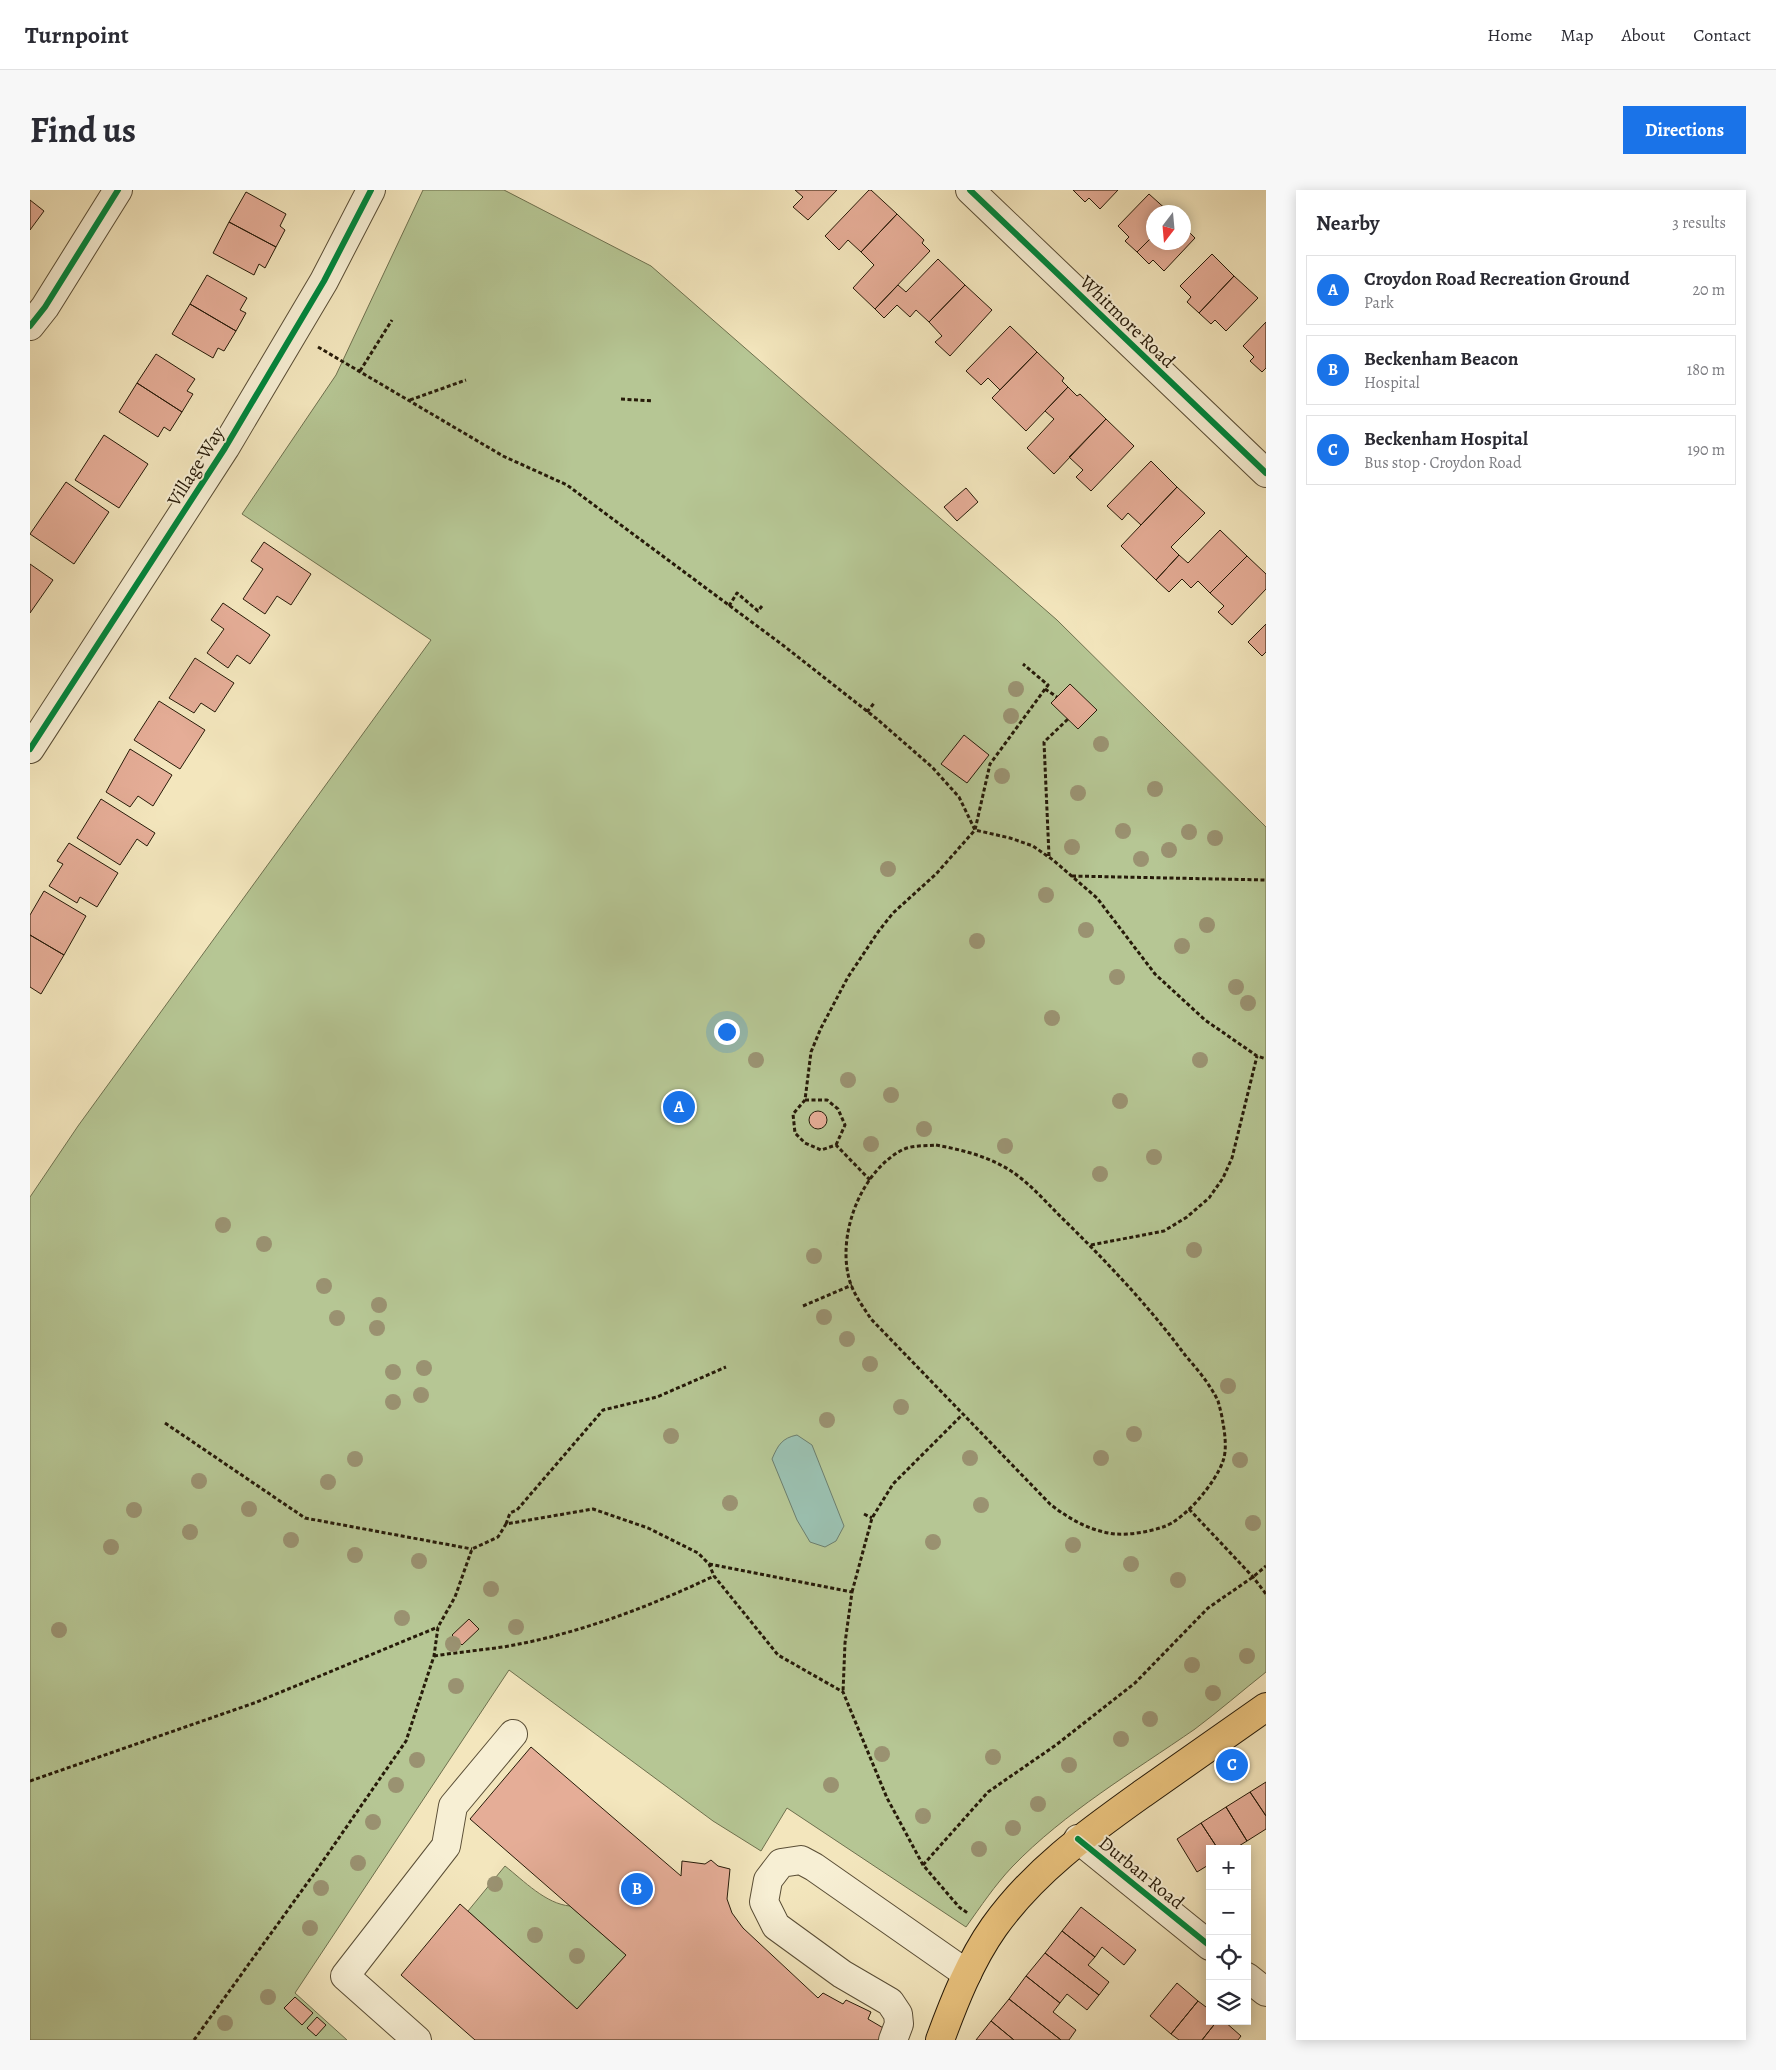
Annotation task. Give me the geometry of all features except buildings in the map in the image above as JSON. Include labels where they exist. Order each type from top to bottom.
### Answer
[{"type":"main road","points":[[940,2040],[966,1974],[992,1929],[1014,1901],[1040,1873],[1078,1839],[1266,1707]]},
{"type":"street","points":[[35,309],[118,190]]},
{"type":"street","name":"Village Way","points":[[30,749],[225,448],[324,282],[371,190]]},
{"type":"street","name":"Whitmore Road","points":[[970,190],[1266,473]]},
{"type":"street","points":[[417,2040],[345,1976],[446,1846],[453,1806],[513,1734]]},
{"type":"street","name":"Durban Road","points":[[1078,1839],[1206,1943]]},
{"type":"street","points":[[893,2040],[899,2024],[898,2014],[890,2002],[842,1974],[776,1926],[764,1902],[768,1880],[781,1863],[801,1860],[814,1867],[966,1974]]},
{"type":"street","points":[[1251,1980],[1266,1992]]},
{"type":"path","points":[[360,371],[392,320]]},
{"type":"path","points":[[294,333],[503,456],[567,485],[867,712],[932,766],[959,797],[975,830]]},
{"type":"path","points":[[410,400],[466,380]]},
{"type":"path","points":[[621,399],[653,401]]},
{"type":"path","points":[[729,606],[737,593],[758,611],[762,606]]},
{"type":"path","points":[[805,1100],[827,1100],[838,1109],[845,1125],[836,1145],[821,1150],[805,1143],[795,1133],[793,1114],[805,1100],[811,1052],[821,1028],[848,977],[878,932],[894,913],[936,874],[975,830],[990,764],[1048,685],[1023,664]]},
{"type":"path","points":[[1045,689],[1057,697]]},
{"type":"path","points":[[867,712],[875,702]]},
{"type":"path","points":[[1049,857],[1044,742],[1068,719]]},
{"type":"path","points":[[975,830],[1010,838],[1033,846],[1049,857],[1097,898],[1155,974],[1205,1020],[1257,1056],[1266,1060]]},
{"type":"path","points":[[1071,876],[1266,880]]},
{"type":"path","points":[[1090,1245],[1164,1230],[1187,1217],[1209,1198],[1223,1178],[1232,1158],[1257,1056]]},
{"type":"path","points":[[836,1145],[870,1180]]},
{"type":"path","points":[[936,1145],[962,1149],[1001,1165],[1015,1174],[1090,1245],[1161,1323],[1207,1384],[1218,1402],[1223,1423],[1225,1444],[1223,1460],[1208,1489],[1189,1509],[1165,1527],[1139,1533],[1114,1534],[1091,1529],[1070,1519],[1050,1504],[870,1319],[857,1298],[848,1275],[845,1252],[848,1228],[857,1201],[870,1180],[888,1160],[902,1150],[917,1146],[936,1145]]},
{"type":"path","points":[[803,1306],[852,1285]]},
{"type":"path","points":[[165,1423],[305,1518],[472,1549],[498,1537],[510,1513],[517,1510],[603,1410],[658,1397],[726,1368]]},
{"type":"path","points":[[963,1414],[893,1484],[872,1518],[852,1592],[845,1643],[843,1692],[887,1798],[923,1865],[959,1908],[992,1929]]},
{"type":"path","points":[[506,1524],[593,1509],[648,1528],[698,1553],[709,1564],[714,1576],[778,1655],[843,1692]]},
{"type":"path","points":[[1189,1509],[1253,1577],[1266,1594]]},
{"type":"path","points":[[864,1514],[872,1518]]},
{"type":"path","points":[[194,2040],[316,1871],[406,1741],[434,1656],[438,1628],[455,1597],[472,1549]]},
{"type":"path","points":[[709,1564],[852,1592]]},
{"type":"path","points":[[923,1865],[988,1792],[1056,1745],[1135,1683],[1208,1608],[1266,1566]]},
{"type":"path","points":[[434,1656],[510,1646],[585,1627],[634,1611],[714,1576]]},
{"type":"path","points":[[30,1780],[257,1702],[438,1628]]},
{"type":"green space","points":[[423,190],[504,190],[651,266],[1057,620],[1266,827],[1266,1672],[1195,1729],[1054,1828],[1012,1867],[966,1927],[787,1808],[761,1851],[713,1821],[509,1670],[295,1993],[347,2040],[30,2040],[30,1197],[78,1126],[431,640],[242,514],[336,375]]},
{"type":"green space","points":[[505,1866],[528,1885],[552,1901],[570,1906],[626,1955],[577,2009],[468,1911]]},
{"type":"shaded area","points":[[797,1435],[812,1445],[844,1526],[836,1541],[825,1547],[810,1542],[797,1520],[772,1459],[781,1443]]},
{"type":"cycle path","points":[[30,326],[45,307],[118,190]]},
{"type":"cycle path","points":[[30,749],[225,448],[324,281],[371,190]]},
{"type":"cycle path","points":[[970,190],[1266,473]]},
{"type":"cycle path","points":[[1078,1839],[1206,1943]]},
{"type":"place","name":"Croydon Road Recreation Ground","points":[[679,1107]]},
{"type":"place","name":"Beckenham Hospital","points":[[1232,1765]]},
{"type":"place","name":"Beckenham Beacon","points":[[637,1889]]}]
